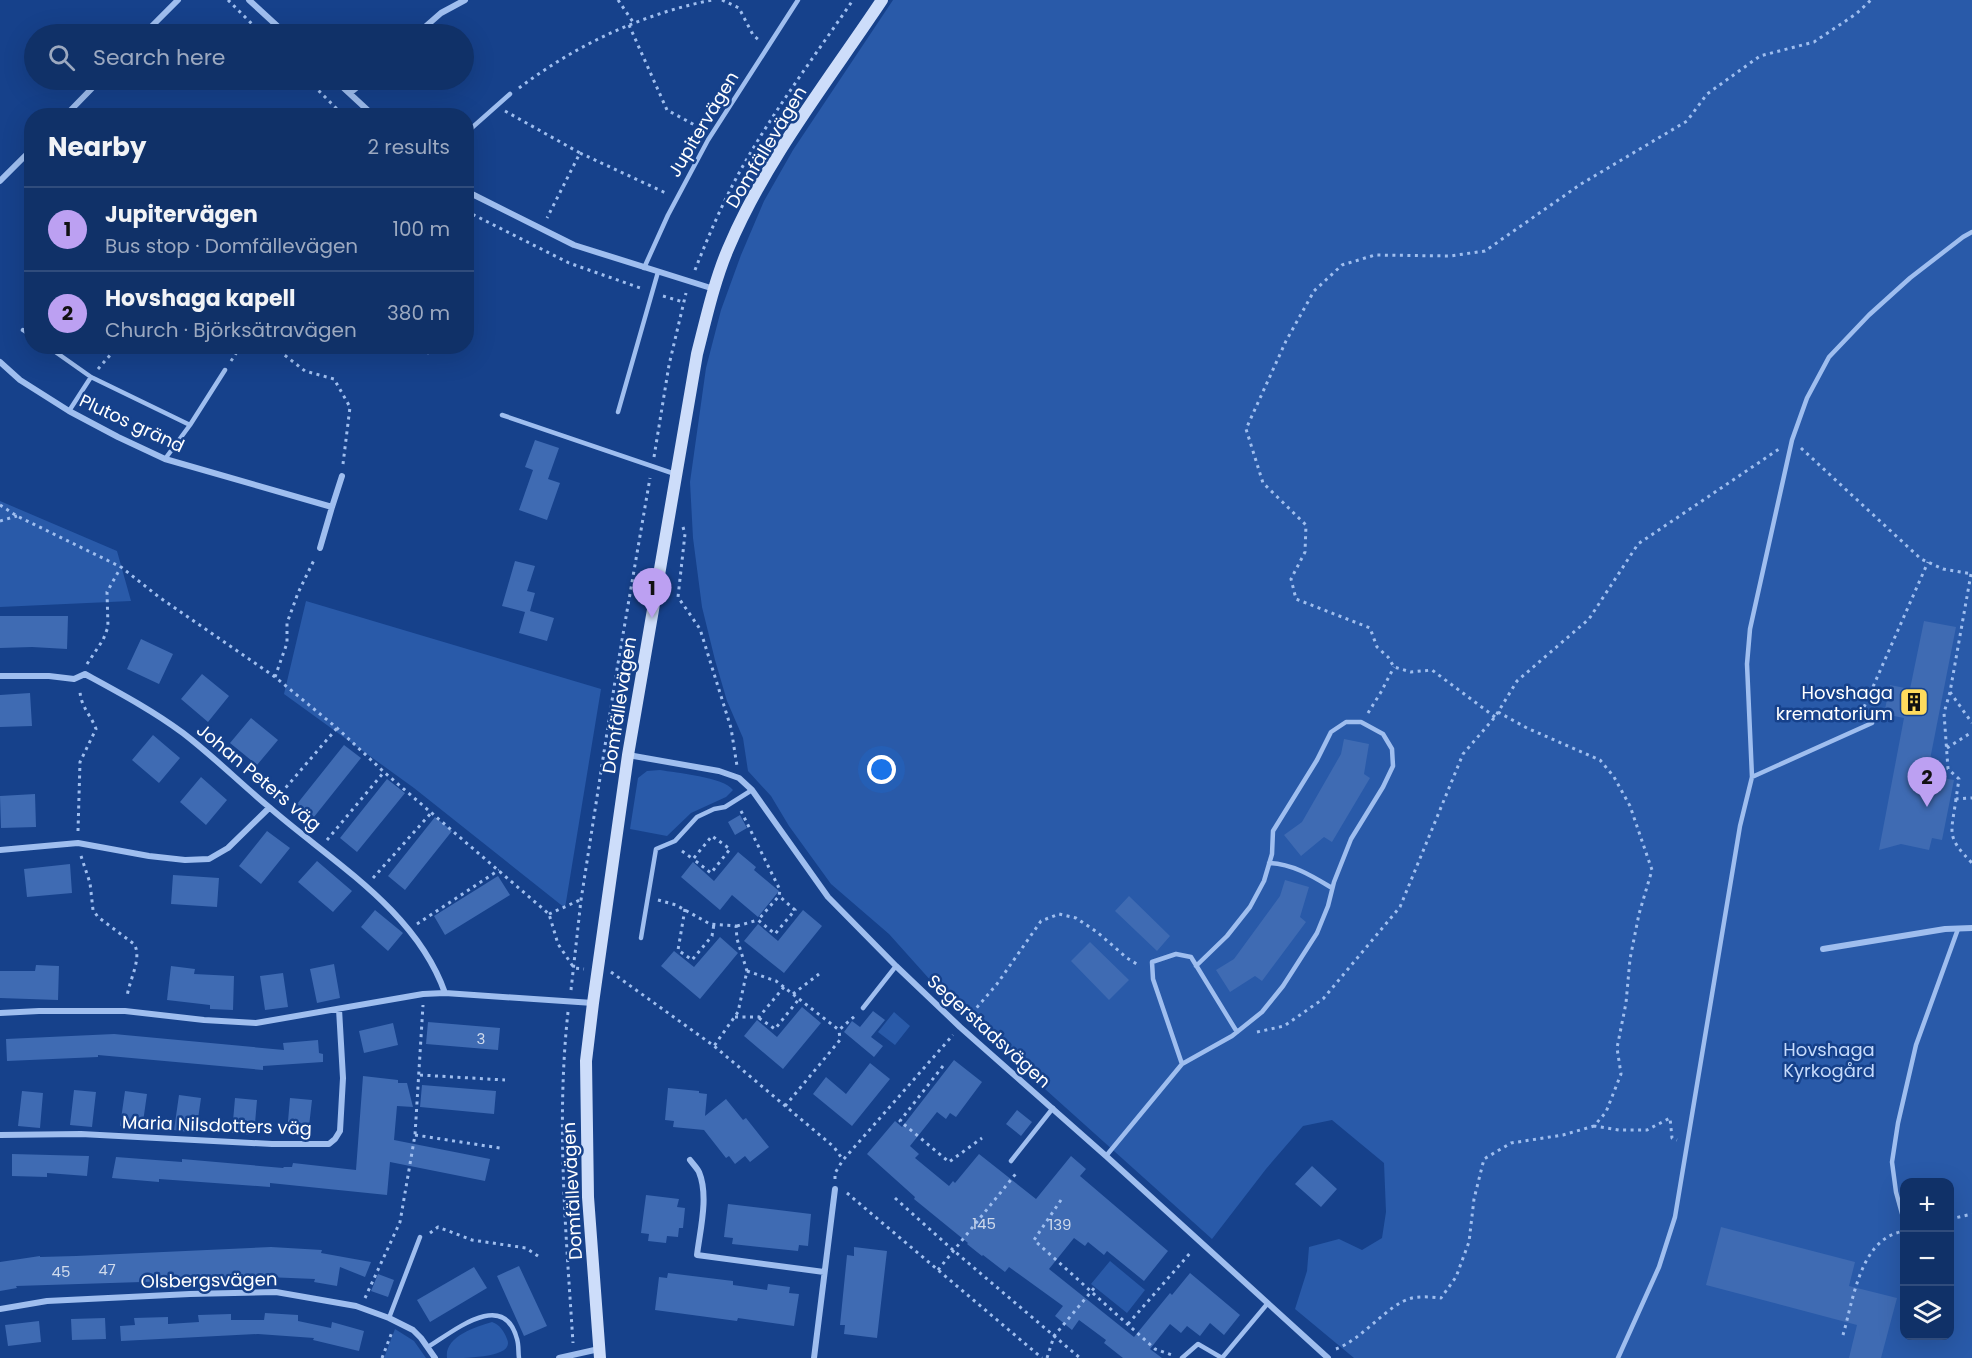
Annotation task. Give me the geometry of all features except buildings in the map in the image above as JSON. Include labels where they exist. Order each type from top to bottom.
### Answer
[{"type":"street","points":[[154,24],[178,0]]},
{"type":"street","points":[[249,0],[275,24]]},
{"type":"street","points":[[428,24],[441,13],[465,0]]},
{"type":"street","name":"Domfällevägen","points":[[600,1354],[588,1197],[586,1061],[592,1003],[628,755],[697,354],[714,289],[728,250],[765,176],[882,0]]},
{"type":"street","points":[[73,108],[90,90]]},
{"type":"street","points":[[347,90],[366,108]]},
{"type":"street","points":[[350,93],[354,90]]},
{"type":"street","points":[[0,181],[24,157]]},
{"type":"street","points":[[474,194],[574,245],[714,289]]},
{"type":"street","name":"Plutos gränd","points":[[0,362],[20,380],[69,411],[165,459],[332,507]]},
{"type":"street","points":[[320,548],[342,476]]},
{"type":"street","points":[[0,676],[49,676],[74,679],[85,674]]},
{"type":"street","name":"Johan Peters väg","points":[[85,674],[157,714],[183,733],[225,767],[269,808],[366,886],[425,950],[445,993]]},
{"type":"street","name":"Segerstadsvägen","points":[[628,755],[719,771],[739,778],[752,790],[828,897],[896,966],[960,1027],[1053,1108],[1326,1356]]},
{"type":"street","points":[[0,850],[78,843],[149,856],[209,860],[228,848],[269,808]]},
{"type":"street","points":[[1823,949],[1972,928]]},
{"type":"street","points":[[0,1013],[125,1011],[213,1021],[256,1023],[423,994],[445,993],[592,1003]]},
{"type":"street","name":"Maria Nilsdotters väg","points":[[0,1135],[81,1134],[272,1144],[329,1144],[340,1131],[343,1078],[339,1009]]},
{"type":"street","points":[[690,1161],[699,1172],[703,1192],[697,1255],[824,1272]]},
{"type":"street","points":[[814,1358],[835,1189]]},
{"type":"street","name":"Olsbergsvägen","points":[[0,1309],[47,1301],[276,1292],[360,1308],[392,1319],[413,1330],[435,1358]]},
{"type":"street","points":[[559,1358],[600,1354]]},
{"type":"lane","name":"Jupitervägen","points":[[644,267],[677,198],[712,134],[798,0]]},
{"type":"lane","points":[[474,126],[510,94]]},
{"type":"lane","points":[[1618,1358],[1662,1257],[1675,1217],[1740,826],[1752,777],[1747,664],[1750,629],[1792,440],[1807,398],[1829,357],[1869,315],[1910,278],[1972,232]]},
{"type":"lane","points":[[618,412],[658,272]]},
{"type":"lane","points":[[58,354],[91,377],[190,425]]},
{"type":"lane","points":[[165,459],[225,370]]},
{"type":"lane","points":[[69,411],[91,377]]},
{"type":"lane","points":[[502,416],[678,475]]},
{"type":"lane","points":[[1106,1156],[1182,1064],[1237,1032],[1262,1012],[1283,987],[1317,933],[1351,839],[1383,787],[1392,766],[1392,749],[1383,735],[1361,722],[1346,722],[1331,732],[1317,760],[1273,831],[1264,881],[1250,906],[1227,936],[1196,966]]},
{"type":"lane","points":[[1752,777],[1872,723]]},
{"type":"lane","points":[[641,938],[656,849],[671,843],[686,831],[697,817],[714,809],[725,807],[752,790]]},
{"type":"lane","points":[[1269,863],[1284,864],[1307,873],[1332,888]]},
{"type":"lane","points":[[1900,1205],[1892,1162],[1898,1123],[1916,1045],[1958,929]]},
{"type":"lane","points":[[1182,1064],[1153,979],[1152,962],[1176,954],[1191,957],[1237,1032]]},
{"type":"lane","points":[[863,1008],[896,966]]},
{"type":"lane","points":[[1011,1161],[1053,1108]]},
{"type":"lane","points":[[392,1319],[420,1237]]},
{"type":"lane","points":[[1182,1358],[1198,1344],[1222,1358],[1268,1303]]},
{"type":"lane","points":[[428,1347],[472,1321],[495,1314],[503,1316],[513,1331],[517,1339],[519,1358]]},
{"type":"path","points":[[228,0],[252,24]]},
{"type":"path","points":[[618,0],[631,23],[667,110],[712,134]]},
{"type":"path","points":[[510,94],[550,64],[631,23],[683,6],[712,0]]},
{"type":"path","points":[[722,0],[739,8],[753,35],[767,47]]},
{"type":"path","points":[[690,282],[712,228],[739,173],[770,122],[853,0]]},
{"type":"path","points":[[1495,717],[1432,670],[1411,672],[1394,667],[1388,657],[1377,647],[1370,628],[1296,599],[1291,579],[1305,552],[1306,525],[1263,483],[1246,429],[1286,341],[1314,291],[1342,265],[1375,255],[1450,256],[1485,250],[1581,184],[1687,121],[1707,94],[1760,56],[1814,42],[1856,14],[1871,0]]},
{"type":"path","points":[[318,90],[337,108]]},
{"type":"path","points":[[496,106],[580,153],[677,198]]},
{"type":"path","points":[[541,229],[580,153]]},
{"type":"path","points":[[474,215],[569,263],[683,303]]},
{"type":"path","points":[[91,377],[111,354]]},
{"type":"path","points":[[225,370],[236,354]]},
{"type":"path","points":[[283,354],[305,371],[334,379],[350,407],[342,476]]},
{"type":"path","points":[[1237,1032],[1246,1034],[1284,1026],[1323,999],[1400,907],[1463,754],[1495,717],[1517,681],[1589,619],[1638,544],[1792,440],[1922,559],[1943,569],[1972,574],[1944,713],[1948,769],[1959,779],[1951,834],[1957,847],[1972,863]]},
{"type":"path","points":[[0,505],[17,516],[121,567],[159,597],[275,677],[337,728],[384,772],[549,914],[558,944],[574,968],[613,972],[714,1046],[834,1147],[843,1160]]},
{"type":"path","points":[[0,521],[17,516]]},
{"type":"path","points":[[667,524],[680,525],[684,528],[678,597],[700,629],[735,745],[739,778]]},
{"type":"path","points":[[275,677],[287,643],[287,623],[298,593],[320,548]]},
{"type":"path","points":[[1854,732],[1928,562]]},
{"type":"path","points":[[121,567],[107,592],[108,627],[103,640],[87,663],[81,684],[80,700],[96,729],[80,762],[78,843],[90,883],[93,910],[98,917],[134,944],[138,950],[138,959],[127,993],[125,1011]]},
{"type":"path","points":[[1361,722],[1394,667]]},
{"type":"path","points":[[1950,692],[1972,723]]},
{"type":"path","points":[[1498,712],[1527,728],[1600,760],[1614,777],[1630,806],[1652,870],[1639,914],[1630,959],[1626,1003],[1617,1048],[1621,1074],[1606,1112],[1594,1126]]},
{"type":"path","points":[[269,808],[337,728]]},
{"type":"path","points":[[1947,748],[1972,732]]},
{"type":"path","points":[[320,848],[384,772]]},
{"type":"path","points":[[1956,799],[1972,798]]},
{"type":"path","points":[[648,897],[685,909],[714,924],[736,926],[758,920],[779,896],[780,890],[736,801]]},
{"type":"path","points":[[366,886],[432,812]]},
{"type":"path","points":[[671,843],[711,873],[730,849],[712,836],[693,859]]},
{"type":"path","points":[[408,929],[499,870]]},
{"type":"path","points":[[758,920],[775,934],[795,909],[779,896]]},
{"type":"path","points":[[549,914],[581,900]]},
{"type":"path","points":[[685,909],[678,950],[692,960],[712,936],[714,924]]},
{"type":"path","points":[[841,1181],[837,1170],[843,1160],[997,984],[1041,921],[1059,914],[1076,918],[1097,932],[1127,958],[1152,973]]},
{"type":"path","points":[[714,1046],[735,1017],[747,971],[736,939],[736,926]]},
{"type":"path","points":[[747,971],[766,977],[784,987],[839,1030],[840,1040],[785,1106]]},
{"type":"path","points":[[793,994],[819,974]]},
{"type":"path","points":[[759,1017],[784,987]]},
{"type":"path","points":[[360,1308],[400,1222],[415,1135],[423,994]]},
{"type":"path","points":[[735,1017],[759,1017],[774,1029],[799,999]]},
{"type":"path","points":[[839,1030],[863,1008]]},
{"type":"path","points":[[943,1066],[900,1121],[949,1162],[982,1138]]},
{"type":"path","points":[[420,1075],[505,1080]]},
{"type":"path","points":[[1326,1356],[1349,1344],[1410,1298],[1427,1296],[1441,1298],[1456,1277],[1469,1242],[1474,1199],[1484,1159],[1511,1143],[1563,1136],[1594,1126],[1619,1130],[1647,1130],[1670,1118],[1672,1138],[1687,1145]]},
{"type":"path","points":[[415,1135],[500,1148]]},
{"type":"path","points":[[938,1270],[1020,1168]]},
{"type":"path","points":[[846,1192],[1042,1358]]},
{"type":"path","points":[[895,1198],[1080,1358]]},
{"type":"path","points":[[1061,1200],[1034,1240],[1093,1289],[1155,1348],[1174,1358]]},
{"type":"path","points":[[1954,1218],[1972,1214]]},
{"type":"path","points":[[420,1237],[426,1237],[438,1227],[472,1240],[526,1248],[538,1256]]},
{"type":"path","points":[[1843,1335],[1867,1259],[1876,1244],[1888,1234],[1900,1232]]},
{"type":"path","points":[[1128,1324],[1192,1252],[1184,1244]]},
{"type":"path","points":[[1047,1358],[1054,1336],[1093,1289]]},
{"type":"path","points":[[382,1358],[392,1319]]},
{"type":"green space","name":"Hovshaga Kyrkogård","points":[[893,0],[1972,0],[1972,1358],[1354,1358],[1295,1309],[1307,1271],[1309,1247],[1339,1239],[1362,1250],[1382,1238],[1386,1212],[1384,1163],[1332,1120],[1303,1126],[1266,1169],[1212,1239],[958,1011],[889,934],[831,884],[789,826],[771,796],[748,771],[743,738],[727,701],[702,607],[693,538],[690,482],[706,368],[721,310],[764,201],[793,150]]},
{"type":"green space","points":[[0,501],[117,551],[131,601],[0,607]]},
{"type":"green space","points":[[306,601],[601,689],[565,908],[414,788],[284,694]]},
{"type":"green space","points":[[660,770],[710,779],[733,790],[726,797],[691,813],[667,836],[630,829],[638,778],[647,771]]},
{"type":"green space","points":[[894,1012],[910,1026],[895,1045],[878,1032]]},
{"type":"green space","points":[[1110,1261],[1145,1290],[1127,1313],[1091,1284]]},
{"type":"green space","points":[[492,1322],[506,1336],[508,1345],[504,1350],[487,1356],[447,1358],[447,1351],[455,1339],[470,1330]]},
{"type":"green space","points":[[395,1329],[414,1341],[426,1358],[384,1358]]},
{"type":"place","name":"Jupitervägen","points":[[652,618]]},
{"type":"place","name":"Hovshaga krematorium","points":[[1914,702]]},
{"type":"place","name":"Hovshaga kapell","points":[[1927,807]]}]
